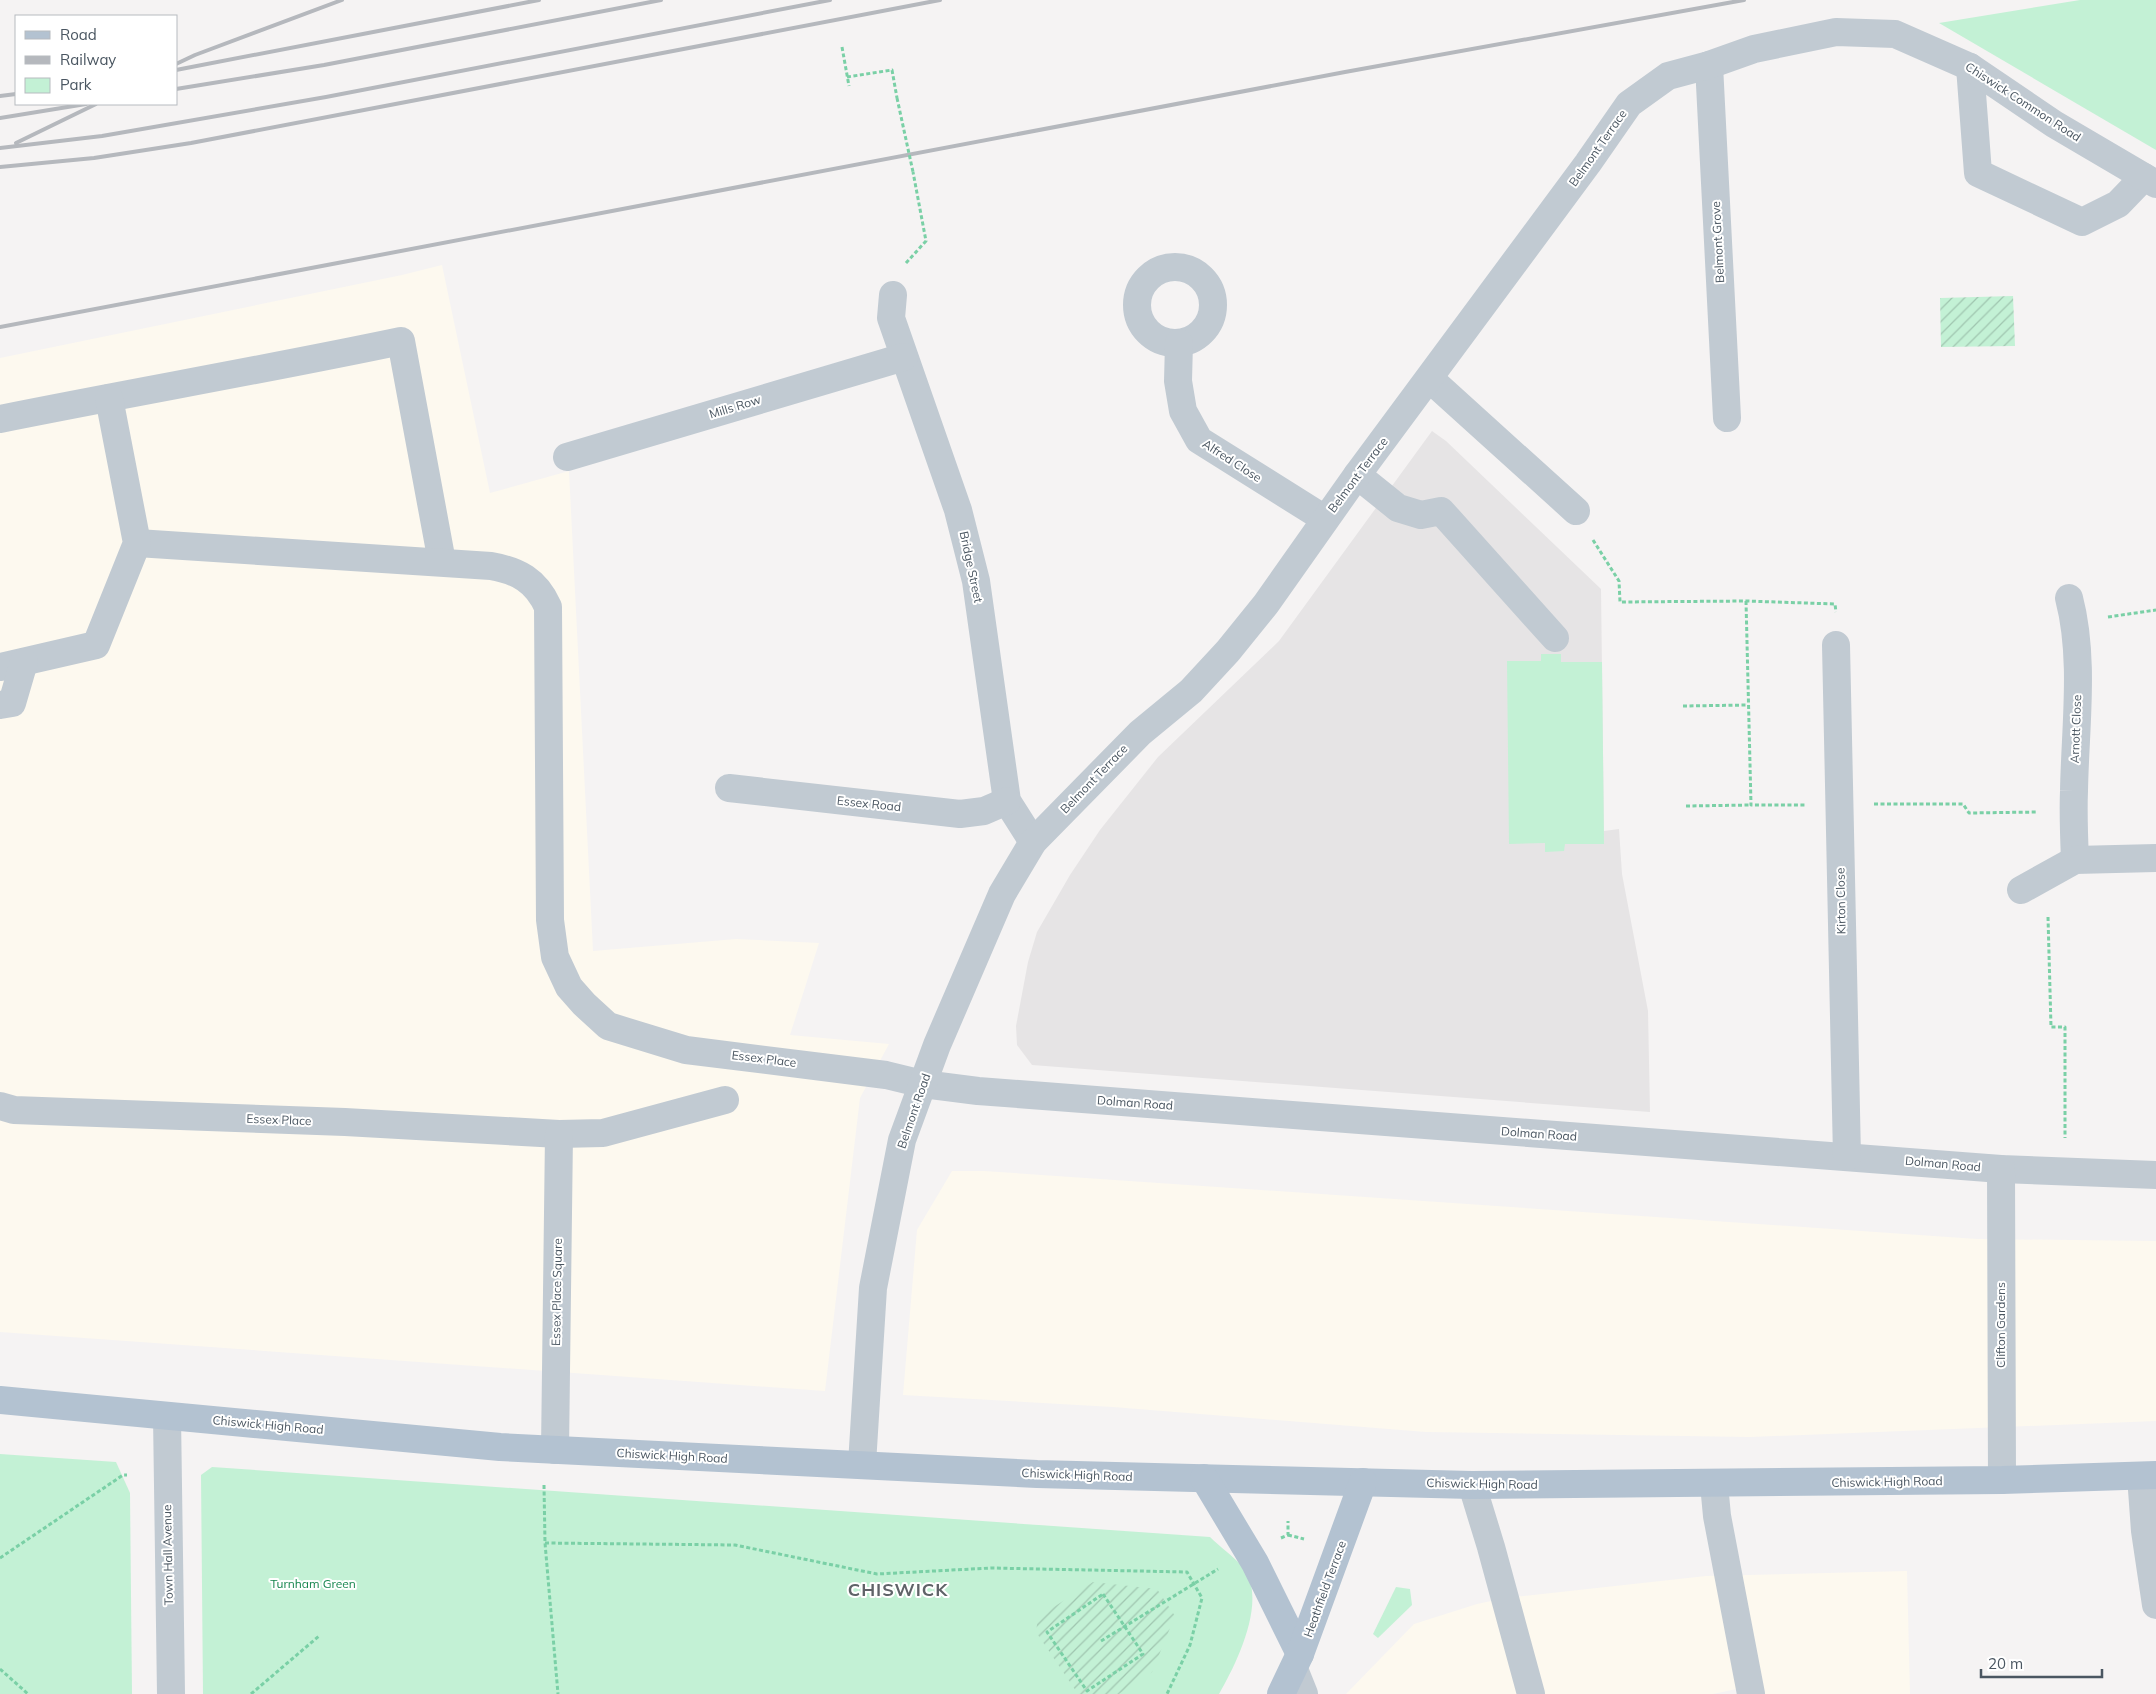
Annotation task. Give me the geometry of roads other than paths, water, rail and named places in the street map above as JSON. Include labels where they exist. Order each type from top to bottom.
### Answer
[{"type":"main road","name":"Chiswick High Road","points":[[0,1400],[500,1447],[1037,1474],[1472,1486],[2002,1480],[2148,1475]]},
{"type":"main road","points":[[1204,1478],[1255,1563],[1297,1661]]},
{"type":"main road","name":"Heathfield Terrace","points":[[1281,1694],[1297,1661],[1363,1482]]},
{"type":"street","name":"Chiswick Common Road","points":[[1629,104],[1668,76],[1709,65],[1754,49],[1836,32],[1895,34],[1970,67],[2054,124],[2150,180]]},
{"type":"street","name":"Belmont Grove","points":[[1709,65],[1727,418]]},
{"type":"street","points":[[1970,67],[1978,173],[2082,222],[2118,204],[2150,180]]},
{"type":"street","name":"Belmont Terrace","points":[[1056,818],[1140,733],[1191,691],[1228,651],[1266,604],[1325,519],[1588,163],[1629,104]]},
{"type":"street","name":"Bridge Street","points":[[893,295],[891,318],[958,510],[976,581],[1007,801],[1033,842]]},
{"type":"street","points":[[0,419],[402,341],[442,562],[137,542]]},
{"type":"street","name":"Alfred Close","points":[[1179,343],[1178,381],[1183,411],[1199,440],[1325,519]]},
{"type":"street","name":"Mills Row","points":[[566,456],[904,357]]},
{"type":"street","points":[[1430,378],[1576,511]]},
{"type":"street","points":[[0,706],[12,703],[12,665],[96,645],[137,542],[109,398]]},
{"type":"street","points":[[1357,475],[1398,508],[1421,515],[1441,511],[1555,638]]},
{"type":"street","name":"Essex Place","points":[[442,562],[510,569],[530,581],[542,594],[548,607],[550,920],[555,957],[570,987],[584,1004],[608,1026],[686,1050],[886,1075],[923,1084]]},
{"type":"street","name":"Arnott Close","points":[[2072,610],[2078,712],[2074,801],[2075,860]]},
{"type":"street","name":"Kirton Close","points":[[1836,645],[1847,1157]]},
{"type":"street","name":"Essex Road","points":[[729,788],[960,814],[984,811],[1007,801]]},
{"type":"street","name":"Belmont Road","points":[[862,1464],[873,1288],[902,1140],[937,1045],[1002,894],[1033,842],[1056,818]]},
{"type":"street","points":[[2021,890],[2075,860],[2156,858]]},
{"type":"street","name":"Dolman Road","points":[[923,1084],[978,1092],[2001,1169],[2156,1175]]},
{"type":"street","name":"Essex Place","points":[[0,1106],[14,1110],[345,1122],[558,1134],[603,1132],[725,1100]]},
{"type":"street","name":"Essex Place Square","points":[[555,1450],[558,1134]]},
{"type":"street","name":"Clifton Gardens","points":[[2001,1169],[2002,1480]]},
{"type":"street","name":"Town Hall Avenue","points":[[167,1416],[171,1694]]},
{"type":"street","points":[[2148,1475],[2145,1531],[2156,1605]]},
{"type":"street","points":[[1714,1484],[1718,1522],[1751,1694]]},
{"type":"street","points":[[1472,1486],[1491,1547],[1531,1694]]},
{"type":"street","points":[[1297,1661],[1304,1694]]},
{"type":"railway","points":[[178,63],[342,0]]},
{"type":"railway","points":[[178,70],[539,0]]},
{"type":"railway","points":[[178,89],[324,65],[661,0]]},
{"type":"railway","points":[[0,148],[102,136],[326,97],[830,0]]},
{"type":"railway","points":[[0,167],[94,158],[191,143],[940,0]]},
{"type":"railway","points":[[0,327],[1345,72],[1744,0]]},
{"type":"railway","points":[[0,96],[15,94]]},
{"type":"railway","points":[[0,118],[80,105]]},
{"type":"railway","points":[[16,143],[94,105]]},
{"type":"district","name":"CHISWICK","points":[[898,1590]]},
{"type":"park label","name":"Turnham Green","points":[[313,1584]]}]
